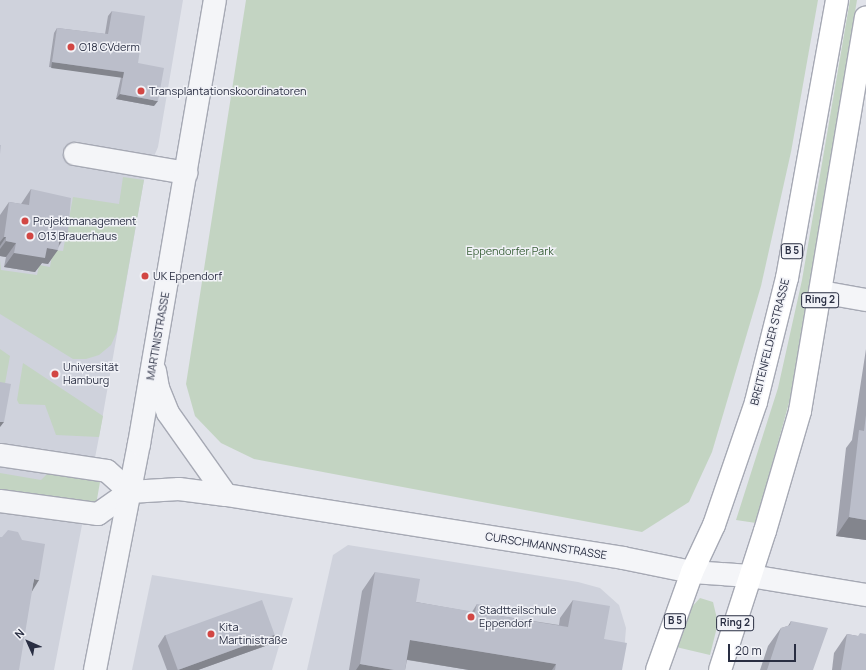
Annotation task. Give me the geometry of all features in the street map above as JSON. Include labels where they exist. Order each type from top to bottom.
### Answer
[{"type":"main road","name":"BREITENFELDER STRASSE","points":[[657,670],[692,572],[714,525],[758,395],[787,278],[837,0]]},
{"type":"main road","name":"Ring 2","points":[[720,670],[800,411],[866,18]]},
{"type":"street","name":"MARTINISTRASSE","points":[[95,670],[130,492],[215,0]]},
{"type":"street","points":[[82,155],[186,173]]},
{"type":"street","points":[[821,292],[866,300]]},
{"type":"street","points":[[153,360],[158,388],[168,413],[226,495]]},
{"type":"street","points":[[0,455],[107,471],[130,492],[98,514],[0,501]]},
{"type":"street","name":"CURSCHMANNSTRASSE","points":[[130,492],[179,489],[226,495],[623,558],[692,572],[750,576],[866,595]]},
{"type":"shaded area","name":"Universität Hamburg","points":[[0,0],[183,0],[158,147],[144,180],[99,437],[54,670],[0,670]]},
{"type":"shaded area","name":"Stadtteilschule Eppendorf","points":[[348,545],[578,582],[600,588],[619,605],[626,628],[624,653],[618,670],[307,670],[333,555]]},
{"type":"shaded area","name":"Kita Martinistraße","points":[[152,575],[293,598],[272,670],[132,670]]},
{"type":"green space","name":"Eppendorfer Park","points":[[246,0],[818,0],[791,152],[761,286],[712,452],[689,502],[642,532],[254,459],[221,443],[195,416],[186,384]]},
{"type":"green space","points":[[850,0],[857,0],[790,399],[756,523],[736,520],[778,388],[802,280]]},
{"type":"green space","points":[[123,177],[144,180],[117,332],[111,345],[99,355],[86,359],[73,359],[0,314],[0,260],[1,270],[37,275],[39,265],[50,267],[53,250],[63,251],[73,197],[119,204]]},
{"type":"green space","points":[[0,349],[10,356],[4,389],[0,388]]},
{"type":"green space","points":[[23,363],[103,416],[99,437],[56,435],[45,405],[19,404],[17,400]]},
{"type":"green space","points":[[0,473],[41,480],[48,473],[100,482],[96,505],[0,489]]},
{"type":"green space","points":[[700,598],[713,602],[718,623],[710,655],[676,647],[689,610]]},
{"type":"building","points":[[112,11],[145,16],[138,63],[164,68],[158,101],[120,94],[124,72],[52,62],[57,28],[108,34]]},
{"type":"building","name":"O13 Brauerhaus","points":[[31,189],[71,198],[68,232],[61,231],[58,250],[47,248],[45,258],[14,253],[16,243],[6,241],[6,237],[4,237],[9,202],[29,205]]},
{"type":"building","points":[[0,382],[11,384],[4,422],[0,422]]},
{"type":"building","points":[[866,415],[866,520],[849,517],[859,430],[864,431]]},
{"type":"building","points":[[8,530],[18,532],[22,540],[45,544],[39,580],[34,579],[19,670],[0,670],[0,537],[2,537]]},
{"type":"building","points":[[375,572],[420,579],[416,602],[475,612],[477,604],[495,607],[494,615],[568,627],[573,600],[610,606],[604,639],[627,643],[622,670],[555,670],[556,664],[410,640],[405,670],[394,670],[360,664]]},
{"type":"building","points":[[262,600],[275,635],[178,670],[165,635]]},
{"type":"building","points":[[791,621],[828,628],[813,670],[767,670],[781,628],[790,625]]},
{"type":"building","points":[[860,633],[866,634],[866,670],[841,670],[847,634],[858,636]]},
{"type":"place","name":"O18 CVderm","points":[[71,47]]},
{"type":"place","name":"Transplantationskoordinatoren","points":[[141,91]]},
{"type":"place","name":"Projektmanagement","points":[[25,221]]},
{"type":"place","name":"O13 Brauerhaus","points":[[30,236]]},
{"type":"place","name":"UK Eppendorf","points":[[145,276]]},
{"type":"place","name":"Universität Hamburg","points":[[55,374]]},
{"type":"place","name":"Stadtteilschule Eppendorf","points":[[471,617]]},
{"type":"place","name":"Kita Martinistraße","points":[[211,634]]}]
